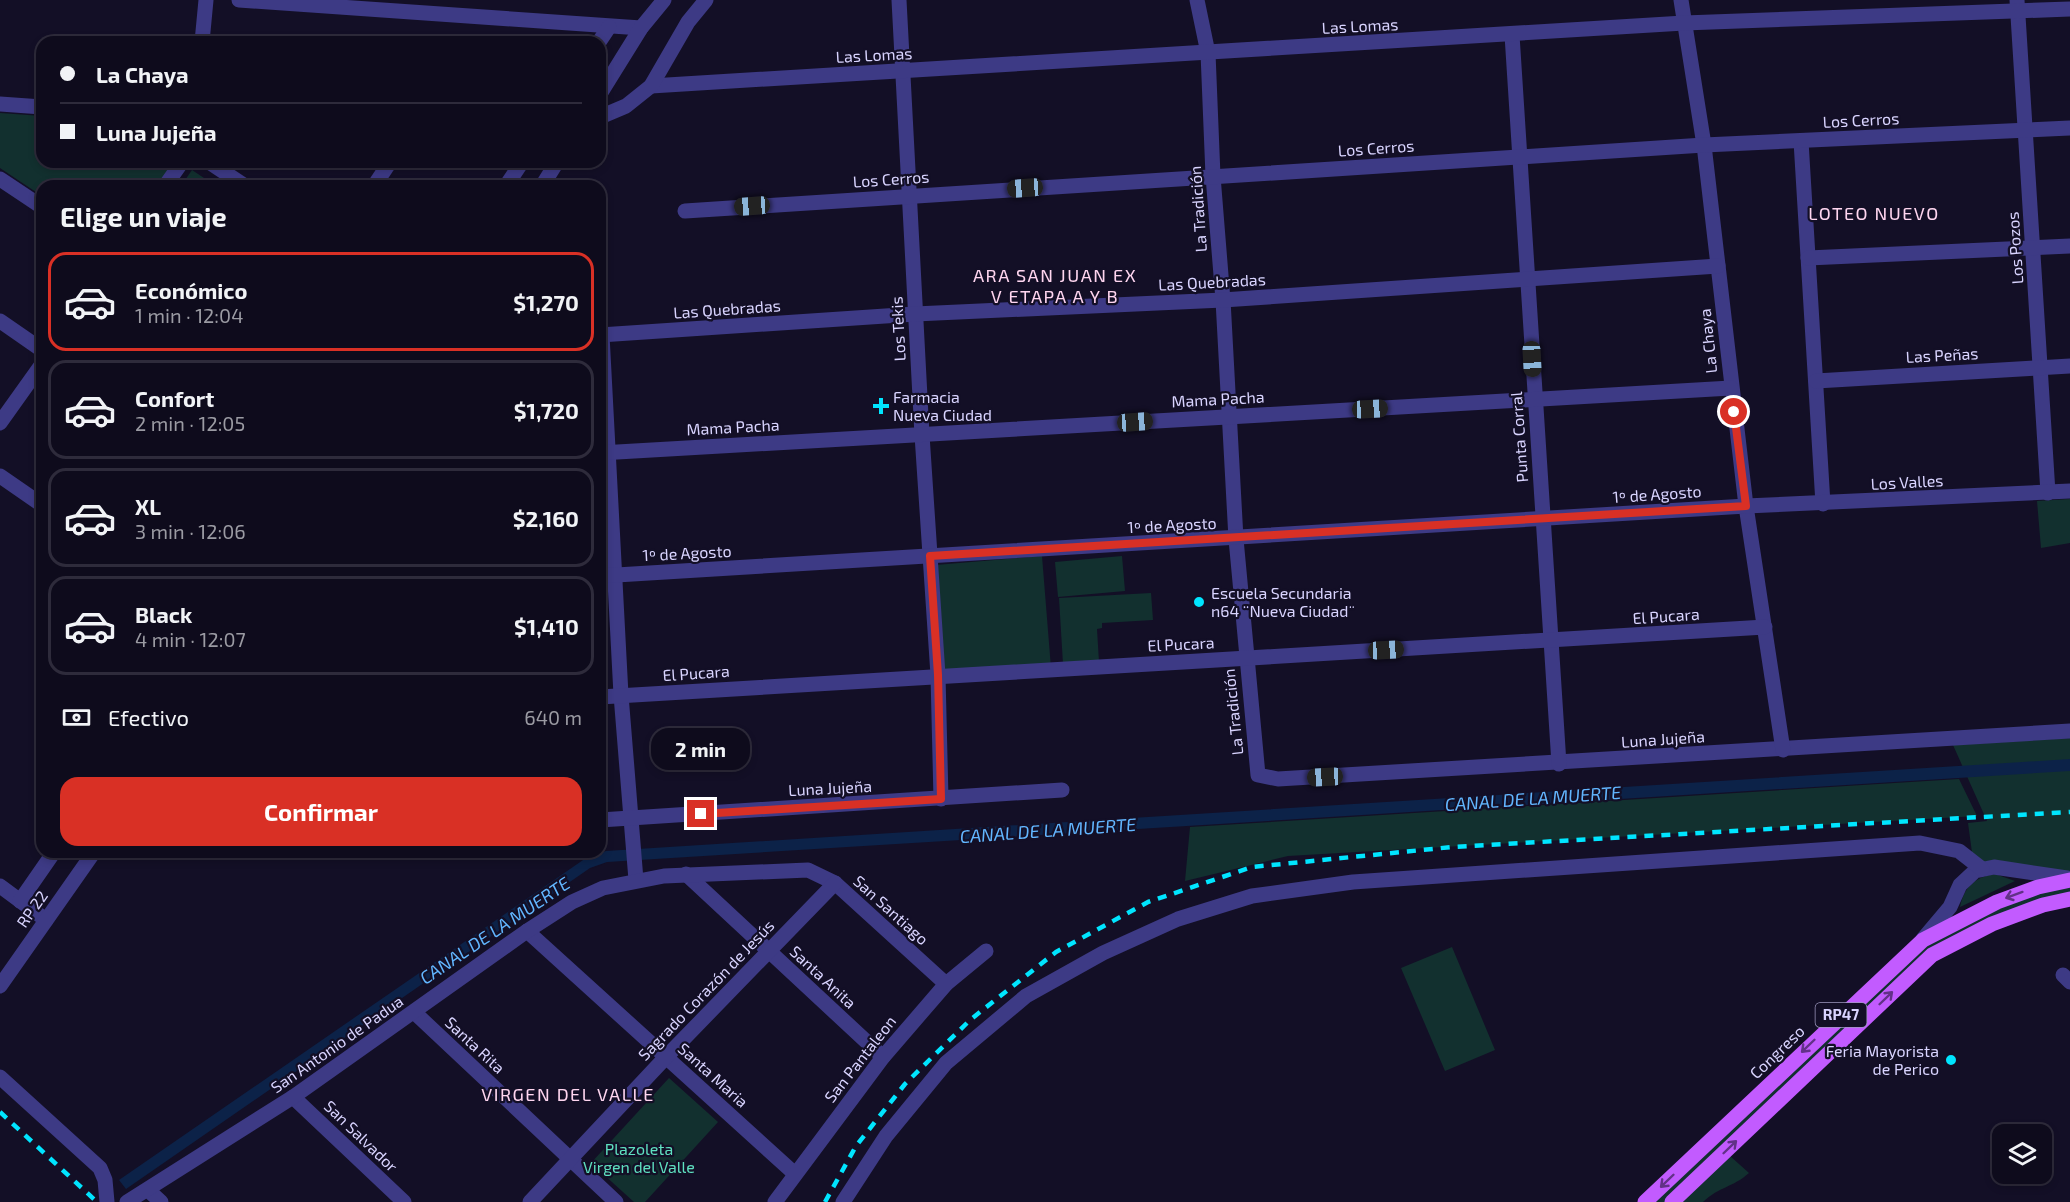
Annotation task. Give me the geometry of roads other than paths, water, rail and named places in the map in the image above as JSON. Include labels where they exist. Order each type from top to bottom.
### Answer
[{"type":"main road","name":"Congreso","points":[[1645,1202],[1923,940],[1997,902],[2038,887],[2070,879]]},
{"type":"main road","name":"RP47","points":[[1672,1202],[1932,955],[1992,924],[2043,905],[2070,899]]},
{"type":"street","points":[[203,36],[206,0]]},
{"type":"street","points":[[239,0],[640,28]]},
{"type":"street","points":[[606,84],[640,28],[664,0]]},
{"type":"street","points":[[606,114],[626,106],[651,86],[688,22],[706,0]]},
{"type":"street","name":"Los Tekis","points":[[899,0],[908,196],[938,675],[941,799]]},
{"type":"street","name":"La Tradición","points":[[1197,0],[1208,53],[1213,176],[1223,300],[1236,539],[1258,775]]},
{"type":"street","name":"La Chaya","points":[[1681,0],[1704,145],[1746,506],[1783,750]]},
{"type":"street","name":"Las Lomas","points":[[651,86],[1684,23],[2017,6],[2070,9]]},
{"type":"street","name":"Los Pozos","points":[[2017,6],[2049,493]]},
{"type":"street","points":[[603,36],[609,27]]},
{"type":"street","name":"Punta Corral","points":[[1512,35],[1559,764]]},
{"type":"street","points":[[0,104],[36,107]]},
{"type":"street","name":"Los Cerros","points":[[685,210],[1704,145],[2070,128]]},
{"type":"street","points":[[1801,141],[1823,504]]},
{"type":"street","points":[[218,168],[236,180]]},
{"type":"street","points":[[0,179],[36,203]]},
{"type":"street","points":[[1808,258],[2070,246]]},
{"type":"street","name":"Las Quebradas","points":[[606,335],[915,314],[1223,300],[1527,277],[1718,266]]},
{"type":"street","points":[[0,321],[36,346]]},
{"type":"street","name":"Las Peñas","points":[[1816,381],[2070,366]]},
{"type":"street","points":[[0,423],[36,372]]},
{"type":"street","name":"Mama Pacha","points":[[606,453],[1731,388]]},
{"type":"street","points":[[0,476],[36,501]]},
{"type":"street","name":"Los Valles","points":[[1746,506],[2070,491]]},
{"type":"street","name":"1º de Agosto","points":[[607,576],[1746,506]]},
{"type":"street","points":[[606,535],[607,576],[621,695],[635,874]]},
{"type":"street","name":"El Pucara","points":[[606,696],[1765,627]]},
{"type":"street","name":"Luna Jujeña","points":[[1258,775],[1278,779],[1559,764],[2070,731]]},
{"type":"street","name":"Luna Jujeña","points":[[606,820],[1062,790]]},
{"type":"street","points":[[843,1202],[885,1136],[946,1063],[1026,996],[1103,953],[1178,919],[1252,896],[1353,882],[1920,843],[1959,850],[1982,869]]},
{"type":"street","points":[[20,901],[50,858]]},
{"type":"street","name":"RP 22","points":[[0,986],[90,858]]},
{"type":"street","points":[[1923,940],[1950,907],[1960,885],[1975,871],[1995,867],[2070,879]]},
{"type":"street","name":"San Antonio de Padua","points":[[127,1202],[293,1097],[527,931],[572,902],[635,874],[808,870]]},
{"type":"street","name":"San Santiago","points":[[808,870],[834,884],[946,984]]},
{"type":"street","name":"Santa Anita","points":[[686,874],[883,1057]]},
{"type":"street","name":"Sagrado Corazón de Jesús","points":[[530,1202],[666,1057],[834,884]]},
{"type":"street","points":[[0,886],[46,920]]},
{"type":"street","name":"Santa Maria","points":[[527,931],[795,1174]]},
{"type":"street","name":"San Pantaleon","points":[[776,1202],[883,1057],[946,984],[987,951]]},
{"type":"street","name":"Santa Rita","points":[[414,1012],[616,1202]]},
{"type":"street","points":[[0,1077],[99,1168],[105,1180],[107,1202]]},
{"type":"street","name":"San Salvador","points":[[293,1097],[404,1202]]},
{"type":"street","points":[[148,1190],[161,1202]]},
{"type":"water","name":"CANAL DE LA MUERTE","points":[[2070,759],[2070,771],[607,862],[590,868],[126,1189],[119,1180],[586,858],[606,858],[606,851]]},
{"type":"railway","points":[[825,1202],[856,1146],[905,1084],[970,1020],[1056,952],[1148,902],[1252,867],[1452,847],[2070,812]]},
{"type":"railway","points":[[0,1112],[97,1202]]},
{"type":"place","name":"Farmacia Nueva Ciudad","points":[[881,406]]},
{"type":"place","name":"Escuela Secundaria n64 ¨Nueva Ciudad¨","points":[[1199,602]]},
{"type":"place","name":"Feria Mayorista de Perico","points":[[1951,1060]]},
{"type":"district","name":"LOTEO NUEVO","points":[[1874,214]]},
{"type":"district","name":"ARA SAN JUAN EX V ETAPA A Y B","points":[[1055,286]]},
{"type":"district","name":"VIRGEN DEL VALLE","points":[[568,1095]]},
{"type":"park label","name":"Plazoleta Virgen del Valle","points":[[639,1158]]}]
